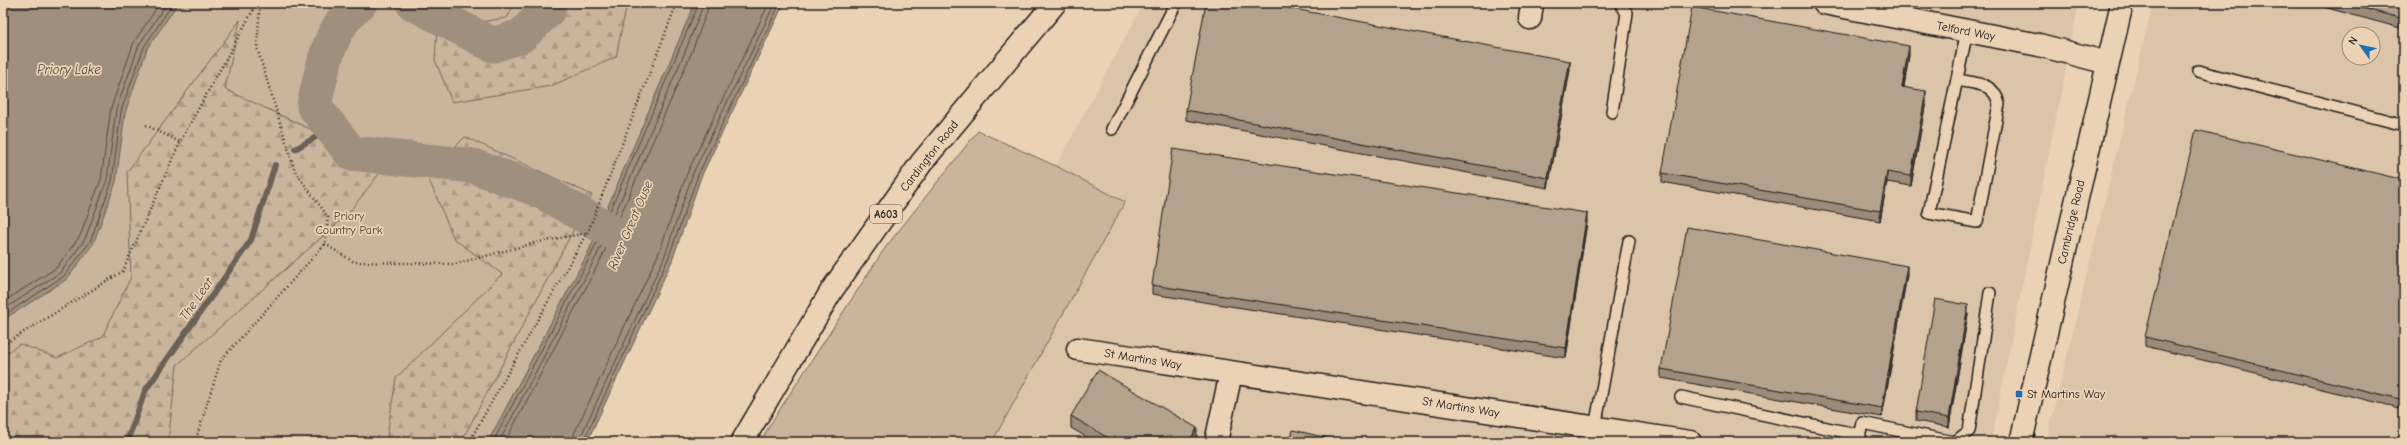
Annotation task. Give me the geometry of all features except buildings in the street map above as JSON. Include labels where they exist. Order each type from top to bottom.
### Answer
[{"type":"street","name":"Cardington Road","points":[[742,442],[832,290],[922,162],[1055,3]]},
{"type":"street","name":"Telford Way","points":[[1824,3],[1902,10],[1967,31],[2039,45],[2108,63]]},
{"type":"street","name":"Cambridge Road","points":[[2021,442],[2122,3]]},
{"type":"street","name":"St Martins Way","points":[[1078,349],[1690,442]]},
{"type":"street","points":[[1216,442],[1231,373]]},
{"type":"lane","points":[[1112,129],[1176,3]]},
{"type":"lane","points":[[1612,112],[1627,13],[1620,3]]},
{"type":"lane","points":[[1957,80],[1991,88],[1997,94],[1999,104],[1977,222],[1929,213],[1967,31]]},
{"type":"lane","points":[[2198,71],[2404,125]]},
{"type":"lane","points":[[1595,428],[1629,240]]},
{"type":"lane","points":[[1681,397],[1859,438],[1862,423],[1954,442],[1969,432],[1990,293]]},
{"type":"path","points":[[3,345],[123,271],[180,142],[259,3]]},
{"type":"path","points":[[195,442],[221,360],[325,244],[328,217],[295,171],[257,48],[259,3]]},
{"type":"path","points":[[469,442],[589,229],[677,3]]},
{"type":"path","points":[[146,125],[180,142]]},
{"type":"path","points":[[325,244],[354,262],[455,264],[539,242],[587,233]]},
{"type":"shaded area","points":[[1144,3],[2079,3],[1991,442],[992,442],[1125,203],[1056,166]]},
{"type":"shaded area","points":[[2153,3],[2404,3],[2404,442],[2046,442]]},
{"type":"green space","name":"Priory Country Park","points":[[3,3],[695,3],[589,251],[488,442],[3,442]]},
{"type":"green space","points":[[515,3],[627,3],[616,57],[551,86],[452,102],[435,60],[437,28],[507,18]]},
{"type":"green space","points":[[240,20],[225,89],[386,165],[347,215],[177,365],[168,442],[3,442],[3,355],[20,344],[57,358],[102,337],[131,277],[127,172]]},
{"type":"green space","points":[[978,131],[1056,166],[1125,202],[992,442],[761,442],[769,426],[885,248]]},
{"type":"green space","points":[[465,137],[592,195],[461,442],[386,442],[396,378],[502,274],[454,239],[427,175]]},
{"type":"water","name":"Priory Lake","points":[[3,3],[181,3],[176,6],[147,49],[125,113],[116,182],[93,244],[67,279],[3,320]]},
{"type":"water","name":"River Great Ouse","points":[[695,3],[784,3],[701,177],[672,261],[587,442],[488,442],[589,251]]},
{"type":"waterway","name":"River Great Ouse","points":[[360,3],[349,13],[334,36],[328,50],[314,106],[351,153],[473,166],[539,190],[625,239]]},
{"type":"waterway","points":[[413,3],[493,45],[521,36],[548,10],[549,3]]},
{"type":"waterway","points":[[295,149],[332,128]]},
{"type":"waterway","name":"The Leat","points":[[127,442],[145,391],[251,240],[275,165]]},
{"type":"place","name":"St Martins Way","points":[[2019,394]]}]
